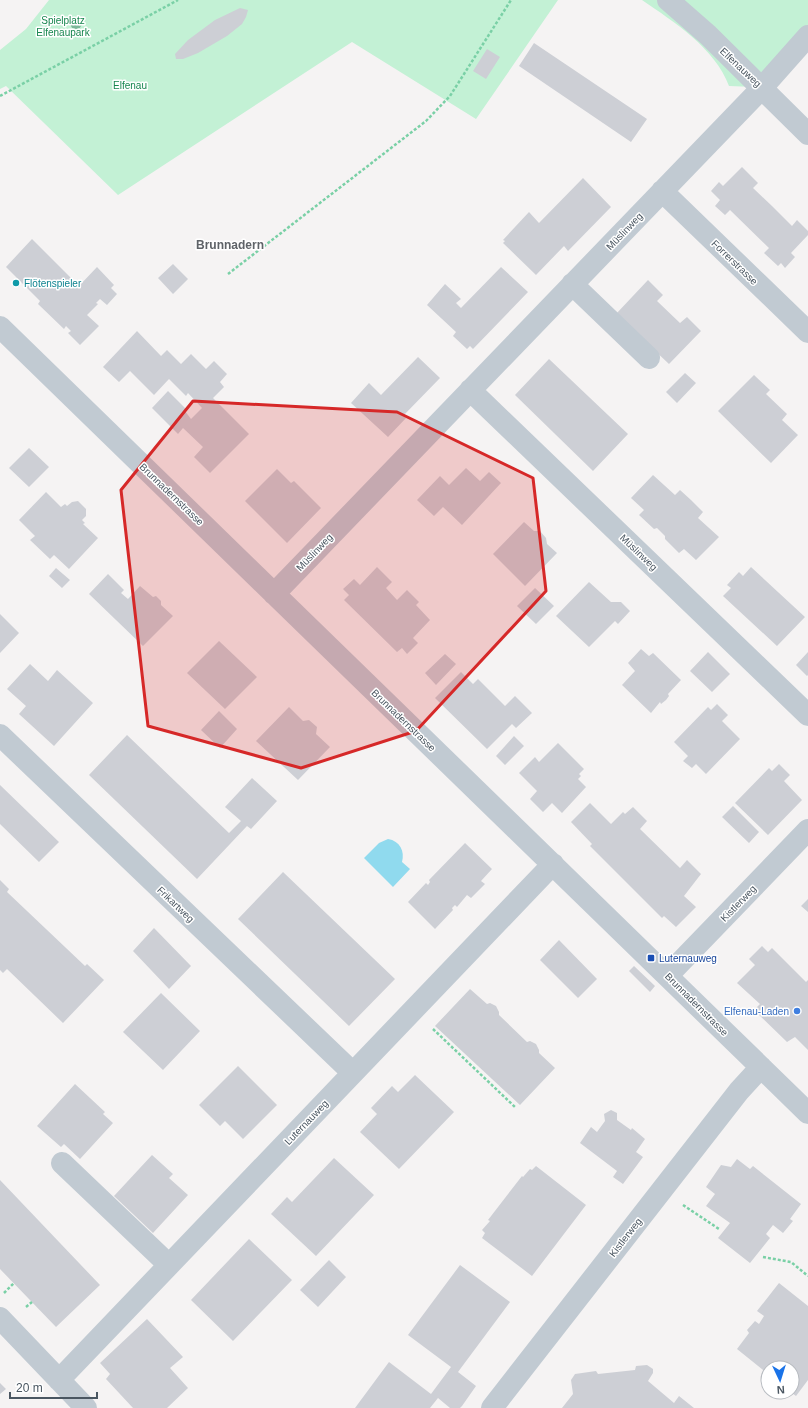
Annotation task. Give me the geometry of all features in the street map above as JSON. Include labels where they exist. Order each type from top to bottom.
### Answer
[{"type":"street","name":"Elfenauweg","points":[[668,0],[708,35],[761,89],[808,36]]},
{"type":"street","points":[[761,89],[808,134]]},
{"type":"street","name":"Müslinweg","points":[[274,594],[761,89]]},
{"type":"street","name":"Forrerstrasse","points":[[662,191],[808,332]]},
{"type":"street","points":[[572,284],[649,358]]},
{"type":"street","name":"Brunnadernstrasse","points":[[0,327],[668,975],[808,1113]]},
{"type":"street","name":"Müslinweg","points":[[470,390],[808,715]]},
{"type":"street","name":"Frikartweg","points":[[0,735],[353,1073]]},
{"type":"street","name":"Kistlerweg","points":[[668,975],[808,830]]},
{"type":"street","name":"Luternauweg","points":[[59,1380],[553,864]]},
{"type":"street","name":"Kistlerweg","points":[[492,1408],[739,1091],[761,1067]]},
{"type":"street","points":[[62,1163],[169,1265]]},
{"type":"street","points":[[0,1318],[86,1408]]},
{"type":"path","points":[[0,96],[178,0]]},
{"type":"path","points":[[228,274],[426,121],[450,96],[511,0]]},
{"type":"path","points":[[413,1010],[516,1108]]},
{"type":"path","points":[[661,1190],[719,1228]]},
{"type":"path","points":[[762,1257],[791,1262],[808,1276]]},
{"type":"path","points":[[3,1294],[14,1283]]},
{"type":"highlighted area","points":[[193,401],[397,412],[533,478],[546,591],[416,731],[301,768],[148,726],[121,490]]},
{"type":"green space","name":"Elfenau","points":[[49,0],[558,0],[476,119],[352,42],[118,195],[6,86],[0,89],[0,50],[26,29]]},
{"type":"green space","points":[[642,0],[808,0],[808,27],[755,87],[729,86],[723,72],[704,48],[680,27]]},
{"type":"water","points":[[388,839],[396,842],[401,847],[403,854],[402,862],[410,869],[393,887],[364,858],[379,843]]},
{"type":"building","points":[[240,8],[248,10],[246,17],[242,24],[227,36],[198,53],[183,59],[176,59],[175,54],[188,40],[215,20]]},
{"type":"building","points":[[534,43],[647,119],[631,142],[519,66]]},
{"type":"building","points":[[487,49],[500,57],[486,79],[473,71]]},
{"type":"building","points":[[742,167],[758,183],[753,188],[792,226],[797,220],[808,231],[808,235],[791,253],[795,257],[785,268],[781,263],[778,266],[764,253],[769,248],[730,210],[725,215],[715,206],[720,200],[711,191],[719,182],[723,186]]},
{"type":"building","points":[[583,178],[611,207],[568,251],[564,246],[536,275],[503,243],[505,241],[503,240],[529,212],[539,223]]},
{"type":"building","points":[[32,239],[79,286],[97,267],[114,285],[111,288],[117,294],[107,305],[100,299],[96,303],[98,304],[87,315],[99,326],[80,345],[68,333],[71,331],[66,326],[64,329],[38,304],[40,301],[6,267]]},
{"type":"building","points":[[173,264],[188,279],[173,294],[158,278]]},
{"type":"building","points":[[501,267],[528,292],[473,349],[470,346],[467,349],[453,336],[456,332],[427,305],[445,284],[461,299],[456,303],[461,308]]},
{"type":"building","points":[[648,280],[663,295],[657,301],[680,323],[687,317],[701,331],[669,364],[616,314]]},
{"type":"building","points":[[137,331],[161,356],[167,350],[181,364],[191,354],[206,369],[214,361],[227,374],[220,382],[224,387],[213,398],[249,434],[210,473],[194,457],[203,447],[183,428],[178,434],[152,408],[168,391],[186,409],[185,411],[191,419],[202,408],[188,393],[186,396],[169,379],[154,395],[130,371],[119,382],[103,367]]},
{"type":"building","points":[[418,357],[440,378],[403,416],[406,418],[388,437],[351,403],[369,383],[381,395]]},
{"type":"building","points":[[549,359],[628,434],[593,471],[515,395]]},
{"type":"building","points":[[685,373],[696,383],[677,403],[666,392]]},
{"type":"building","points":[[754,375],[770,390],[766,394],[787,414],[782,420],[798,435],[771,463],[718,411]]},
{"type":"building","points":[[29,448],[49,467],[29,487],[9,468]]},
{"type":"building","points":[[466,468],[480,481],[489,472],[501,483],[462,525],[443,507],[434,516],[417,500],[440,476],[449,485]]},
{"type":"building","points":[[277,469],[291,483],[294,481],[321,508],[287,543],[245,501]]},
{"type":"building","points":[[653,475],[675,495],[680,490],[691,500],[703,512],[698,518],[719,537],[696,560],[684,549],[679,553],[665,539],[665,536],[657,528],[654,529],[639,515],[644,510],[631,498]]},
{"type":"building","points":[[46,492],[61,507],[65,504],[67,506],[72,502],[78,501],[86,509],[86,516],[82,520],[85,523],[83,524],[98,538],[69,569],[54,555],[50,559],[30,540],[35,536],[19,520]]},
{"type":"building","points":[[524,522],[534,531],[540,531],[546,538],[547,544],[557,553],[525,586],[493,554]]},
{"type":"building","points":[[377,567],[392,582],[386,588],[397,600],[407,590],[419,602],[416,605],[430,620],[413,638],[418,643],[407,654],[402,648],[397,652],[344,600],[349,595],[343,589],[354,579],[360,585]]},
{"type":"building","points":[[751,567],[805,617],[777,646],[723,596],[731,588],[727,585],[739,572],[743,576]]},
{"type":"building","points":[[56,568],[70,580],[62,588],[49,576]]},
{"type":"building","points":[[108,574],[124,590],[121,593],[128,599],[140,586],[153,597],[156,596],[161,601],[161,605],[173,616],[143,646],[89,594]]},
{"type":"building","points":[[589,582],[611,602],[621,602],[630,611],[618,624],[615,621],[589,647],[556,616]]},
{"type":"building","points":[[535,588],[554,606],[536,624],[517,606]]},
{"type":"building","points":[[0,614],[19,633],[0,653]]},
{"type":"building","points":[[219,641],[257,677],[225,709],[187,673]]},
{"type":"building","points":[[641,649],[649,656],[653,653],[681,680],[668,694],[669,696],[666,700],[661,704],[660,702],[651,713],[622,685],[635,671],[628,663]]},
{"type":"building","points":[[708,652],[730,674],[712,692],[690,671]]},
{"type":"building","points":[[808,652],[808,675],[807,676],[796,665]]},
{"type":"building","points":[[445,654],[456,664],[436,685],[425,673]]},
{"type":"building","points":[[30,664],[48,681],[57,670],[93,703],[54,746],[19,714],[26,706],[7,689]]},
{"type":"building","points":[[461,672],[473,684],[478,679],[505,706],[515,696],[532,713],[516,728],[512,724],[487,749],[435,698]]},
{"type":"building","points":[[717,704],[728,715],[722,721],[740,739],[706,774],[696,764],[692,768],[683,761],[688,756],[674,742],[708,707],[711,710]]},
{"type":"building","points":[[289,707],[303,721],[309,720],[317,727],[316,734],[330,747],[298,780],[256,741]]},
{"type":"building","points":[[219,711],[237,729],[220,748],[201,730]]},
{"type":"building","points":[[127,735],[229,833],[241,821],[225,807],[252,778],[277,801],[251,829],[247,826],[197,879],[89,775]]},
{"type":"building","points":[[514,736],[524,746],[505,765],[496,756]]},
{"type":"building","points":[[558,743],[584,769],[579,774],[581,776],[578,779],[586,787],[562,813],[552,803],[543,812],[530,799],[537,791],[519,773],[535,757],[539,762]]},
{"type":"building","points":[[779,764],[790,775],[784,781],[802,800],[768,835],[735,803],[769,768],[772,771]]},
{"type":"building","points":[[0,785],[59,842],[39,862],[0,824]]},
{"type":"building","points":[[590,803],[611,824],[623,812],[625,814],[633,807],[647,821],[640,829],[680,868],[687,860],[701,874],[684,896],[696,907],[676,927],[664,916],[662,918],[590,846],[592,844],[571,822]]},
{"type":"building","points":[[733,806],[759,832],[749,843],[722,817]]},
{"type":"building","points":[[465,843],[492,869],[481,881],[485,884],[471,898],[467,895],[457,907],[455,905],[452,908],[453,910],[435,929],[408,902],[426,883],[428,885],[430,882],[429,880]]},
{"type":"building","points":[[283,872],[395,979],[349,1026],[238,919]]},
{"type":"building","points":[[0,880],[9,889],[7,892],[85,966],[87,964],[104,980],[63,1023],[7,969],[3,973],[0,970]]},
{"type":"building","points":[[808,899],[808,912],[801,906]]},
{"type":"building","points":[[154,928],[191,966],[169,989],[133,951]]},
{"type":"building","points":[[559,940],[597,979],[578,998],[540,960]]},
{"type":"building","points":[[762,946],[768,952],[772,948],[806,982],[808,980],[808,1050],[795,1037],[787,1042],[754,1010],[760,1004],[737,983],[755,965],[749,959]]},
{"type":"building","points":[[634,966],[655,986],[650,992],[629,971]]},
{"type":"building","points":[[470,989],[487,1004],[490,1003],[496,1006],[499,1015],[527,1042],[530,1041],[536,1044],[539,1053],[555,1068],[520,1105],[435,1026]]},
{"type":"building","points":[[161,993],[200,1031],[163,1070],[123,1032]]},
{"type":"building","points":[[238,1066],[277,1105],[243,1139],[225,1121],[220,1126],[199,1105]]},
{"type":"building","points":[[415,1075],[454,1112],[399,1169],[360,1132],[377,1114],[371,1108],[392,1086],[398,1092]]},
{"type":"building","points":[[75,1084],[105,1112],[103,1114],[113,1123],[80,1159],[64,1144],[61,1147],[37,1126]]},
{"type":"building","points":[[611,1110],[617,1113],[617,1120],[631,1130],[632,1128],[645,1139],[636,1152],[643,1157],[623,1184],[613,1177],[617,1171],[580,1143],[591,1127],[597,1132],[605,1121],[604,1114]]},
{"type":"building","points":[[152,1155],[173,1174],[169,1178],[188,1195],[153,1233],[114,1196]]},
{"type":"building","points":[[334,1158],[374,1195],[316,1256],[271,1214],[287,1197],[292,1202]]},
{"type":"building","points":[[737,1159],[750,1169],[753,1166],[801,1204],[790,1219],[793,1221],[783,1233],[773,1225],[766,1234],[770,1238],[750,1263],[718,1238],[730,1223],[706,1206],[715,1194],[706,1187],[721,1165],[731,1167]]},
{"type":"building","points":[[536,1166],[586,1205],[532,1276],[482,1238],[485,1233],[482,1230],[522,1176],[523,1177],[530,1169],[532,1170]]},
{"type":"building","points":[[0,1180],[100,1285],[56,1327],[0,1269]]},
{"type":"building","points":[[249,1239],[292,1280],[233,1341],[191,1300]]},
{"type":"building","points":[[329,1260],[346,1277],[318,1307],[300,1290]]},
{"type":"building","points":[[460,1265],[510,1302],[458,1372],[476,1386],[462,1406],[460,1408],[450,1408],[438,1398],[430,1408],[355,1408],[389,1362],[431,1394],[451,1367],[408,1335]]},
{"type":"building","points":[[779,1283],[808,1306],[808,1380],[800,1391],[800,1360],[760,1360],[760,1368],[737,1349],[749,1333],[747,1330],[755,1321],[759,1324],[764,1316],[757,1311]]},
{"type":"building","points":[[147,1319],[183,1357],[170,1368],[188,1388],[167,1408],[133,1408],[106,1379],[110,1374],[100,1363]]},
{"type":"building","points":[[647,1365],[653,1369],[653,1373],[648,1381],[674,1403],[679,1396],[694,1408],[562,1408],[573,1394],[571,1380],[575,1374],[596,1371],[598,1374],[635,1370],[636,1366]]},
{"type":"building","points":[[0,1383],[6,1389],[0,1394]]},
{"type":"place","name":"Flötenspieler","points":[[16,283]]},
{"type":"place","name":"Luternauweg","points":[[651,958]]},
{"type":"place","name":"Elfenau-Laden","points":[[797,1011]]},
{"type":"district","name":"Brunnadern","points":[[230,245]]},
{"type":"park label","name":"Spielplatz Elfenaupark","points":[[63,26]]}]
